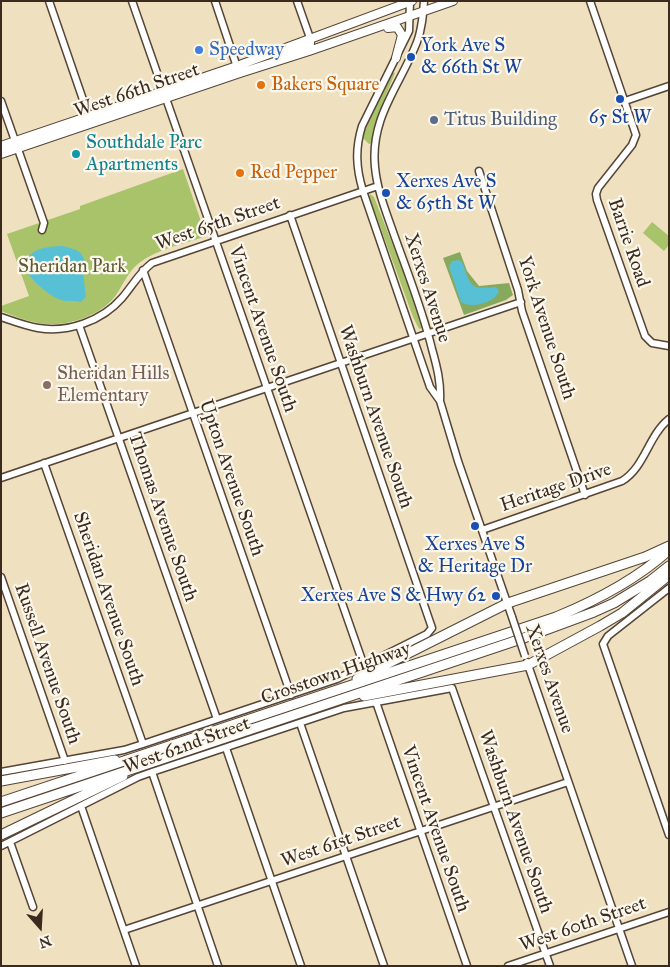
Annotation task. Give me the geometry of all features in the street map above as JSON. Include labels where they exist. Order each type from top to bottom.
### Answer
[{"type":"highway","points":[[317,702],[508,603],[645,557],[669,546]]},
{"type":"highway","name":"Crosstown Highway","points":[[1,802],[164,753],[317,702],[580,607],[629,581],[669,550]]},
{"type":"highway","name":"Crosstown Highway","points":[[317,702],[512,642],[594,612],[642,586],[669,566]]},
{"type":"highway","points":[[317,702],[528,666],[622,613],[669,575]]},
{"type":"highway","points":[[1,781],[164,753]]},
{"type":"highway","points":[[1,835],[164,753]]},
{"type":"highway","name":"Crosstown Highway","points":[[1,813],[164,753]]},
{"type":"main road","name":"West 66th Street","points":[[1,146],[16,144],[238,69],[310,38],[411,1]]},
{"type":"main road","name":"West 66th Street","points":[[238,69],[271,64],[454,1]]},
{"type":"main road","points":[[356,35],[397,27],[401,32],[402,38],[394,61]]},
{"type":"main road","points":[[271,64],[281,56],[310,44],[310,38]]},
{"type":"main road","name":"West 66th Street","points":[[1,154],[16,144]]},
{"type":"street","points":[[49,1],[90,119]]},
{"type":"street","name":"Vincent Avenue South","points":[[132,1],[364,666]]},
{"type":"street","points":[[215,1],[238,69]]},
{"type":"street","points":[[297,1],[310,38]]},
{"type":"street","points":[[363,191],[357,166],[358,141],[362,126],[409,30],[411,1]]},
{"type":"street","points":[[378,186],[375,166],[376,139],[380,120],[417,42],[424,1]]},
{"type":"street","name":"Barrie Road","points":[[590,1],[635,130],[634,141],[601,182],[596,194],[645,336],[652,343],[669,346]]},
{"type":"street","points":[[625,101],[669,86]]},
{"type":"street","points":[[1,101],[44,223],[42,230]]},
{"type":"street","name":"York Avenue South","points":[[479,171],[585,495]]},
{"type":"street","name":"West 65th Street","points":[[1,317],[41,329],[56,330],[79,325],[96,318],[112,308],[143,270],[152,263],[378,186]]},
{"type":"street","name":"Xerxes Avenue","points":[[378,186],[428,334],[441,385],[440,401]]},
{"type":"street","name":"Xerxes Avenue","points":[[363,191],[430,387],[440,401],[458,461],[632,966]]},
{"type":"street","name":"Washburn Avenue South","points":[[290,216],[432,628]]},
{"type":"street","name":"Upton Avenue South","points":[[143,270],[291,695]]},
{"type":"street","points":[[1,478],[521,302]]},
{"type":"street","name":"Thomas Avenue South","points":[[79,325],[217,719]]},
{"type":"street","name":"Heritage Drive","points":[[482,530],[615,485],[628,478],[656,432],[669,419]]},
{"type":"street","name":"Sheridan Avenue South","points":[[44,463],[143,744]]},
{"type":"street","name":"Russell Avenue South","points":[[1,577],[65,761]]},
{"type":"street","points":[[668,591],[608,636],[603,644],[669,835]]},
{"type":"street","name":"West 62nd Street","points":[[1,772],[124,750],[291,695],[336,679],[364,666],[427,634],[432,628]]},
{"type":"street","name":"Washburn Avenue South","points":[[452,688],[550,966]]},
{"type":"street","name":"West 62nd Street","points":[[1,846],[138,777],[152,772],[344,708],[452,688]]},
{"type":"street","name":"Vincent Avenue South","points":[[376,702],[466,966]]},
{"type":"street","points":[[300,723],[384,966]]},
{"type":"street","points":[[226,748],[301,966]]},
{"type":"street","points":[[152,772],[218,966]]},
{"type":"street","name":"West 61st Street","points":[[124,930],[568,782]]},
{"type":"street","points":[[81,806],[136,966]]},
{"type":"street","points":[[10,842],[33,907]]},
{"type":"street","name":"West 60th Street","points":[[508,966],[669,912]]},
{"type":"green space","points":[[392,72],[395,73],[378,115],[372,143],[369,144],[362,137],[364,127]]},
{"type":"green space","name":"Sheridan Park","points":[[183,169],[206,236],[162,250],[146,258],[131,271],[119,291],[105,307],[76,321],[44,324],[1,311],[1,306],[29,296],[7,234],[80,209],[80,206]]},
{"type":"green space","points":[[370,194],[374,197],[405,276],[422,328],[419,329],[413,317],[369,196]]},
{"type":"green space","points":[[652,222],[669,236],[669,245],[664,251],[643,233]]},
{"type":"green space","points":[[460,252],[467,271],[479,286],[509,283],[513,295],[506,300],[464,315],[443,258]]},
{"type":"water","points":[[63,246],[79,252],[85,261],[86,266],[83,272],[86,297],[81,302],[64,301],[56,298],[38,285],[25,269],[24,264],[27,258],[35,251]]},
{"type":"water","points":[[459,260],[462,262],[472,285],[481,288],[496,287],[499,291],[493,299],[476,305],[461,302],[449,267],[452,261]]},
{"type":"place","name":"Speedway","points":[[199,50]]},
{"type":"place","name":"York Ave S & 66th St W","points":[[411,57]]},
{"type":"place","name":"Bakers Square","points":[[261,85]]},
{"type":"place","name":"65 St W","points":[[620,99]]},
{"type":"place","name":"Titus Building","points":[[434,120]]},
{"type":"place","name":"Southdale Parc Apartments","points":[[76,154]]},
{"type":"place","name":"Red Pepper","points":[[240,173]]},
{"type":"place","name":"Xerxes Ave S & 65th St W","points":[[386,193]]},
{"type":"place","name":"Sheridan Hills Elementary","points":[[47,385]]},
{"type":"place","name":"Xerxes Ave S & Heritage Dr","points":[[475,526]]},
{"type":"place","name":"Xerxes Ave S & Hwy 62","points":[[496,596]]}]
